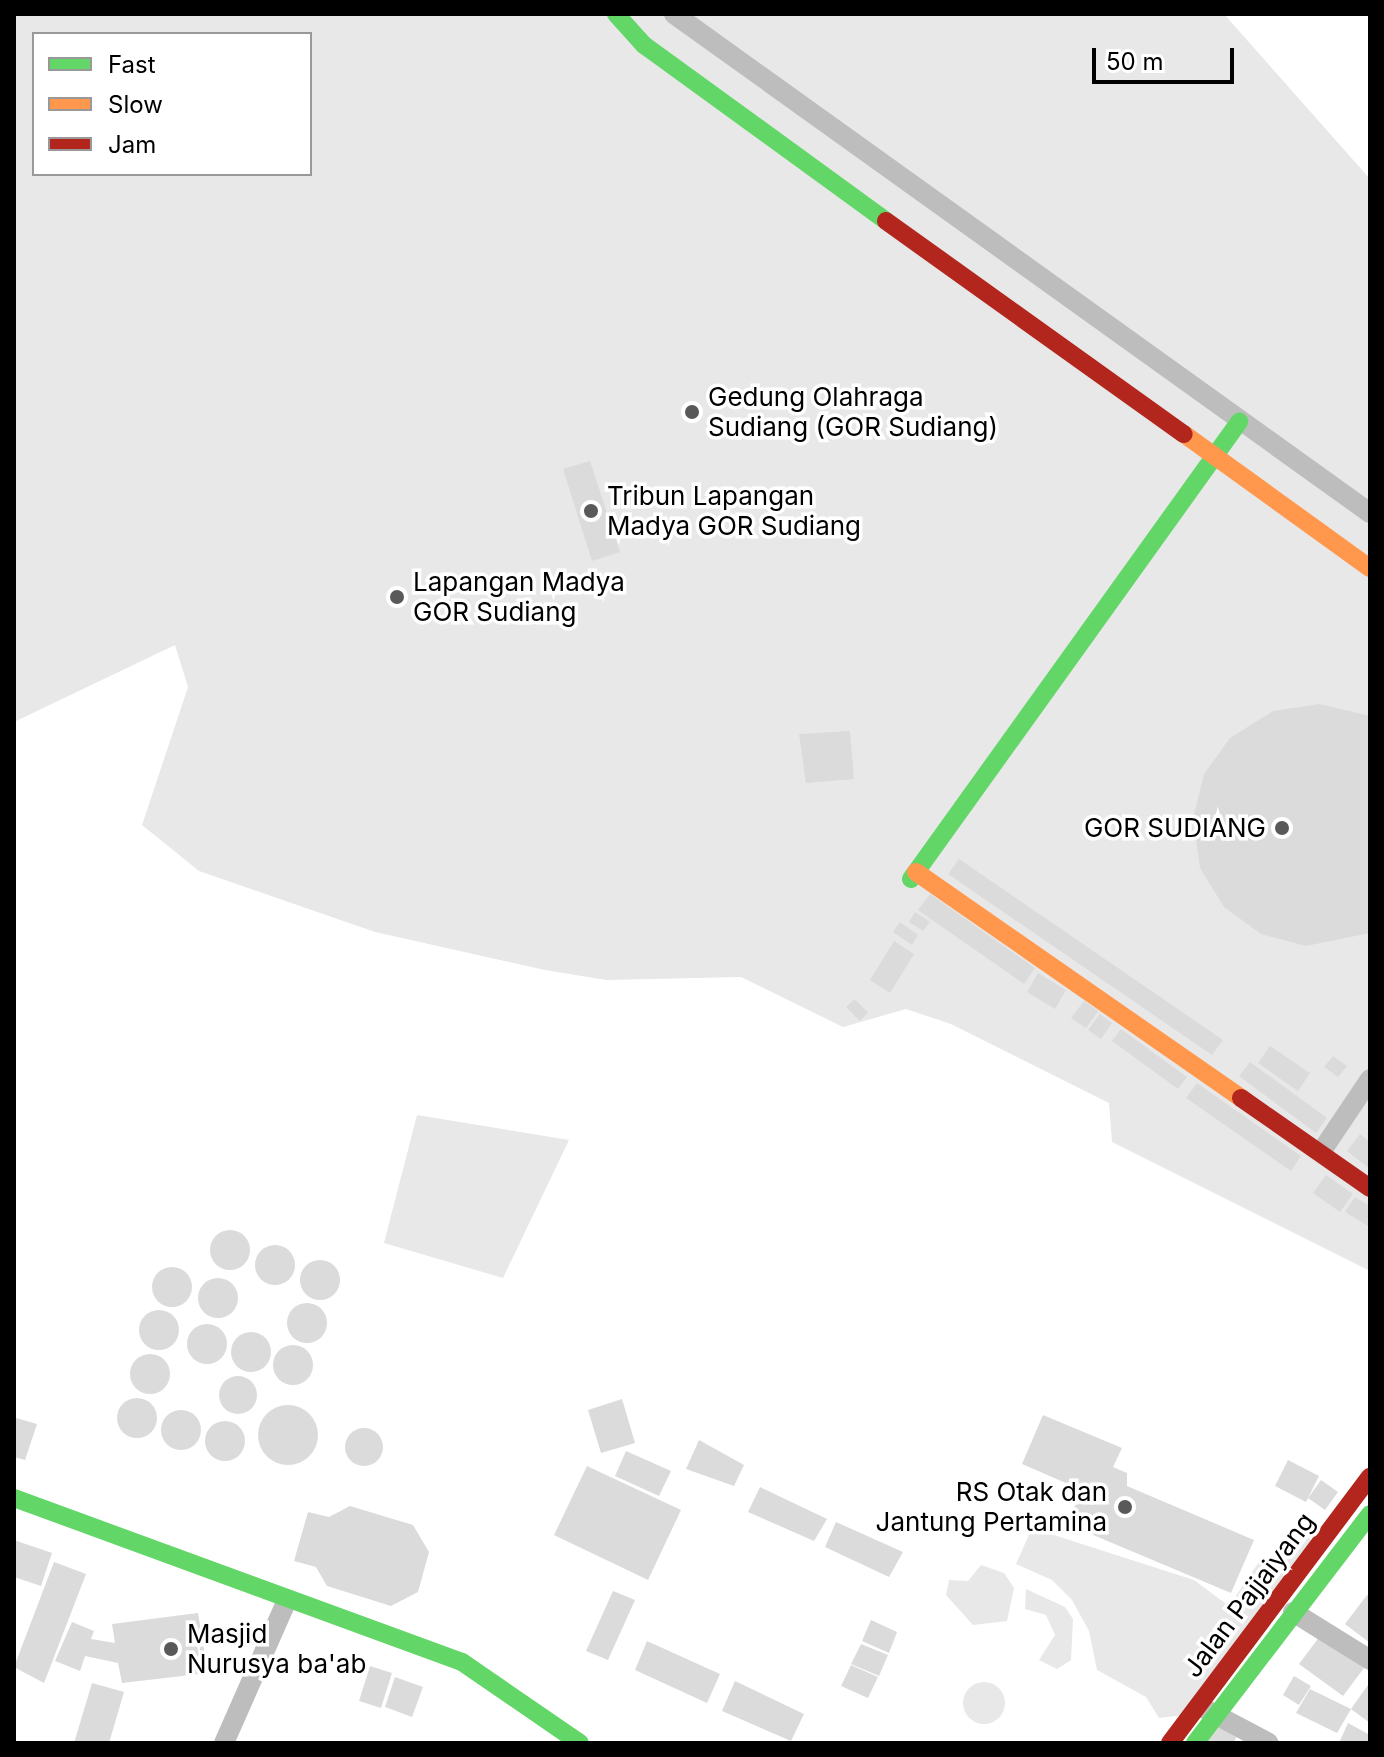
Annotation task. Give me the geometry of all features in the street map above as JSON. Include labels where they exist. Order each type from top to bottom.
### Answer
[{"type":"street","points":[[616,14],[644,45],[747,122],[1370,568]]},
{"type":"street","points":[[674,14],[1370,513]]},
{"type":"street","points":[[1239,422],[914,876],[1370,1188]]},
{"type":"street","points":[[1321,1152],[1370,1079]]},
{"type":"street","name":"Jalan Pajjaiyang","points":[[1170,1743],[1207,1710],[1370,1477]]},
{"type":"street","points":[[14,1498],[462,1662],[580,1743]]},
{"type":"street","points":[[1195,1743],[1207,1710],[1293,1612],[1370,1514]]},
{"type":"street","points":[[224,1743],[287,1600]]},
{"type":"street","points":[[1293,1612],[1370,1660]]},
{"type":"street","points":[[1207,1710],[1269,1743]]},
{"type":"shaded area","name":"Gedung Olahraga Sudiang (GOR Sudiang)","points":[[14,14],[1224,14],[1370,179],[1370,1271],[1112,1142],[1109,1103],[951,1024],[906,1009],[843,1027],[741,977],[606,980],[545,970],[375,932],[199,871],[142,825],[188,687],[175,645],[14,722]]},
{"type":"shaded area","points":[[417,1115],[569,1140],[503,1278],[384,1243]]},
{"type":"shaded area","points":[[1297,1523],[1317,1547],[1192,1714],[1159,1718],[1146,1697],[1097,1670],[1089,1631],[1072,1600],[1052,1580],[1016,1564],[1032,1528],[1194,1580],[1229,1606],[1259,1562],[1281,1561]]},
{"type":"shaded area","points":[[981,1565],[1004,1573],[1014,1588],[1007,1621],[973,1625],[946,1595],[949,1580],[968,1581]]},
{"type":"shaded area","points":[[1026,1589],[1065,1607],[1073,1619],[1071,1660],[1057,1669],[1039,1660],[1055,1635],[1046,1615],[1025,1609]]},
{"type":"shaded area","points":[[984,1682],[999,1688],[1005,1703],[999,1718],[984,1724],[969,1718],[963,1703],[969,1688]]},
{"type":"building","name":"Tribun Lapangan Madya GOR Sudiang","points":[[590,461],[620,552],[592,561],[563,469]]},
{"type":"building","name":"GOR SUDIANG","points":[[1320,704],[1370,716],[1370,933],[1306,946],[1261,934],[1224,907],[1200,868],[1193,819],[1204,774],[1230,738],[1273,711]]},
{"type":"building","points":[[850,731],[854,779],[806,783],[799,734]]},
{"type":"building","points":[[959,859],[1223,1040],[1212,1055],[948,874]]},
{"type":"building","points":[[930,894],[1035,968],[1024,984],[918,910]]},
{"type":"building","points":[[915,912],[930,922],[923,931],[909,922]]},
{"type":"building","points":[[900,922],[918,935],[912,945],[893,932]]},
{"type":"building","points":[[894,941],[914,954],[890,993],[870,980]]},
{"type":"building","points":[[1038,973],[1066,990],[1055,1009],[1027,992]]},
{"type":"building","points":[[854,999],[868,1012],[860,1021],[846,1007]]},
{"type":"building","points":[[1084,1001],[1098,1011],[1086,1028],[1071,1018]]},
{"type":"building","points":[[1100,1014],[1112,1023],[1101,1039],[1088,1030]]},
{"type":"building","points":[[1121,1029],[1187,1077],[1178,1089],[1112,1041]]},
{"type":"building","points":[[1270,1046],[1310,1073],[1298,1091],[1258,1063]]},
{"type":"building","points":[[1333,1056],[1347,1066],[1338,1077],[1324,1067]]},
{"type":"building","points":[[1250,1062],[1327,1118],[1316,1133],[1239,1076]]},
{"type":"building","points":[[1197,1083],[1301,1156],[1291,1171],[1186,1098]]},
{"type":"building","points":[[1360,1134],[1370,1142],[1370,1169],[1347,1151]]},
{"type":"building","points":[[1326,1175],[1353,1194],[1340,1212],[1313,1193]]},
{"type":"building","points":[[1355,1197],[1370,1206],[1370,1227],[1345,1212]]},
{"type":"building","points":[[230,1230],[244,1236],[250,1250],[244,1264],[230,1270],[216,1264],[210,1250],[216,1236]]},
{"type":"building","points":[[275,1245],[289,1251],[295,1265],[289,1279],[275,1285],[261,1279],[255,1265],[261,1251]]},
{"type":"building","points":[[320,1260],[334,1266],[340,1280],[334,1294],[320,1300],[306,1294],[300,1280],[306,1266]]},
{"type":"building","points":[[172,1267],[186,1273],[192,1287],[186,1301],[172,1307],[158,1301],[152,1287],[158,1273]]},
{"type":"building","points":[[218,1278],[232,1284],[238,1298],[232,1312],[218,1318],[204,1312],[198,1298],[204,1284]]},
{"type":"building","points":[[307,1303],[321,1309],[327,1323],[321,1337],[307,1343],[293,1337],[287,1323],[293,1309]]},
{"type":"building","points":[[159,1310],[173,1316],[179,1330],[173,1344],[159,1350],[145,1344],[139,1330],[145,1316]]},
{"type":"building","points":[[207,1324],[221,1330],[227,1344],[221,1358],[207,1364],[193,1358],[187,1344],[193,1330]]},
{"type":"building","points":[[251,1332],[265,1338],[271,1352],[265,1366],[251,1372],[237,1366],[231,1352],[237,1338]]},
{"type":"building","points":[[293,1345],[307,1351],[313,1365],[307,1379],[293,1385],[279,1379],[273,1365],[279,1351]]},
{"type":"building","points":[[150,1354],[164,1360],[170,1374],[164,1388],[150,1394],[136,1388],[130,1374],[136,1360]]},
{"type":"building","points":[[238,1376],[251,1382],[257,1395],[251,1408],[238,1414],[225,1408],[219,1395],[225,1382]]},
{"type":"building","points":[[137,1398],[151,1404],[157,1418],[151,1432],[137,1438],[123,1432],[117,1418],[123,1404]]},
{"type":"building","points":[[622,1399],[635,1443],[601,1453],[588,1410]]},
{"type":"building","points":[[288,1405],[309,1414],[318,1435],[309,1456],[288,1465],[267,1456],[258,1435],[267,1414]]},
{"type":"building","points":[[181,1410],[195,1416],[201,1430],[195,1444],[181,1450],[167,1444],[161,1430],[167,1416]]},
{"type":"building","name":"RS Otak dan Jantung Pertamina","points":[[1043,1415],[1122,1448],[1113,1467],[1127,1473],[1127,1486],[1254,1540],[1231,1593],[1067,1524],[1082,1490],[1022,1464]]},
{"type":"building","points":[[16,1418],[37,1424],[25,1460],[14,1457]]},
{"type":"building","points":[[225,1421],[239,1427],[245,1441],[239,1455],[225,1461],[211,1455],[205,1441],[211,1427]]},
{"type":"building","points":[[364,1428],[377,1434],[383,1447],[377,1460],[364,1466],[351,1460],[345,1447],[351,1434]]},
{"type":"building","points":[[699,1440],[744,1465],[734,1486],[686,1469]]},
{"type":"building","points":[[626,1451],[671,1471],[659,1496],[615,1476]]},
{"type":"building","points":[[1288,1460],[1319,1476],[1306,1502],[1275,1486]]},
{"type":"building","points":[[587,1466],[681,1510],[648,1580],[554,1535]]},
{"type":"building","points":[[1321,1480],[1338,1492],[1325,1510],[1308,1498]]},
{"type":"building","points":[[760,1487],[827,1519],[814,1541],[748,1512]]},
{"type":"building","points":[[350,1506],[413,1525],[429,1552],[418,1592],[391,1606],[327,1586],[316,1567],[294,1561],[308,1512],[329,1517]]},
{"type":"building","points":[[836,1522],[903,1552],[889,1577],[825,1547]]},
{"type":"building","points":[[14,1540],[52,1553],[41,1586],[14,1577]]},
{"type":"building","points":[[54,1562],[86,1574],[44,1683],[14,1667]]},
{"type":"building","points":[[613,1591],[635,1600],[608,1660],[586,1651]]},
{"type":"building","points":[[1367,1595],[1370,1597],[1370,1643],[1345,1624]]},
{"type":"building","points":[[198,1613],[208,1673],[122,1683],[118,1663],[85,1656],[80,1671],[55,1661],[72,1622],[94,1631],[91,1639],[115,1643],[112,1624]]},
{"type":"building","points":[[871,1620],[897,1632],[889,1653],[862,1641]]},
{"type":"building","points":[[1320,1636],[1364,1668],[1343,1696],[1299,1664]]},
{"type":"building","points":[[647,1641],[720,1674],[707,1703],[635,1670]]},
{"type":"building","points":[[861,1644],[888,1655],[879,1676],[851,1664]]},
{"type":"building","points":[[851,1665],[878,1677],[868,1698],[841,1686]]},
{"type":"building","points":[[370,1666],[392,1673],[381,1708],[359,1701]]},
{"type":"building","points":[[1294,1676],[1311,1686],[1299,1705],[1283,1695]]},
{"type":"building","points":[[395,1677],[423,1687],[412,1717],[385,1707]]},
{"type":"building","points":[[735,1681],[804,1714],[791,1741],[722,1711]]},
{"type":"building","points":[[1370,1682],[1370,1723],[1351,1709]]},
{"type":"building","points":[[92,1683],[124,1692],[109,1743],[74,1743]]},
{"type":"building","points":[[1310,1689],[1351,1709],[1337,1733],[1296,1713]]},
{"type":"building","points":[[1348,1723],[1370,1735],[1370,1743],[1339,1743]]},
{"type":"building","points":[[1212,1724],[1237,1735],[1234,1743],[1204,1743]]},
{"type":"traffic: fast","points":[[616,14],[644,45],[886,221]]},
{"type":"traffic: fast","points":[[911,879],[1239,422]]},
{"type":"traffic: fast","points":[[14,1498],[462,1662],[580,1743]]},
{"type":"traffic: fast","points":[[1195,1743],[1370,1514]]},
{"type":"traffic: slow","points":[[1184,434],[1370,568]]},
{"type":"traffic: slow","points":[[916,872],[1241,1098]]},
{"type":"traffic: jam","points":[[886,221],[1184,434]]},
{"type":"traffic: jam","points":[[1241,1098],[1370,1188]]},
{"type":"traffic: jam","points":[[1170,1743],[1370,1477]]},
{"type":"place","name":"Gedung Olahraga Sudiang (GOR Sudiang)","points":[[692,412]]},
{"type":"place","name":"Tribun Lapangan Madya GOR Sudiang","points":[[591,511]]},
{"type":"place","name":"Lapangan Madya GOR Sudiang","points":[[397,597]]},
{"type":"place","name":"GOR SUDIANG","points":[[1282,828]]},
{"type":"place","name":"RS Otak dan Jantung Pertamina","points":[[1125,1507]]},
{"type":"place","name":"Masjid Nurusya ba'ab","points":[[171,1649]]}]
